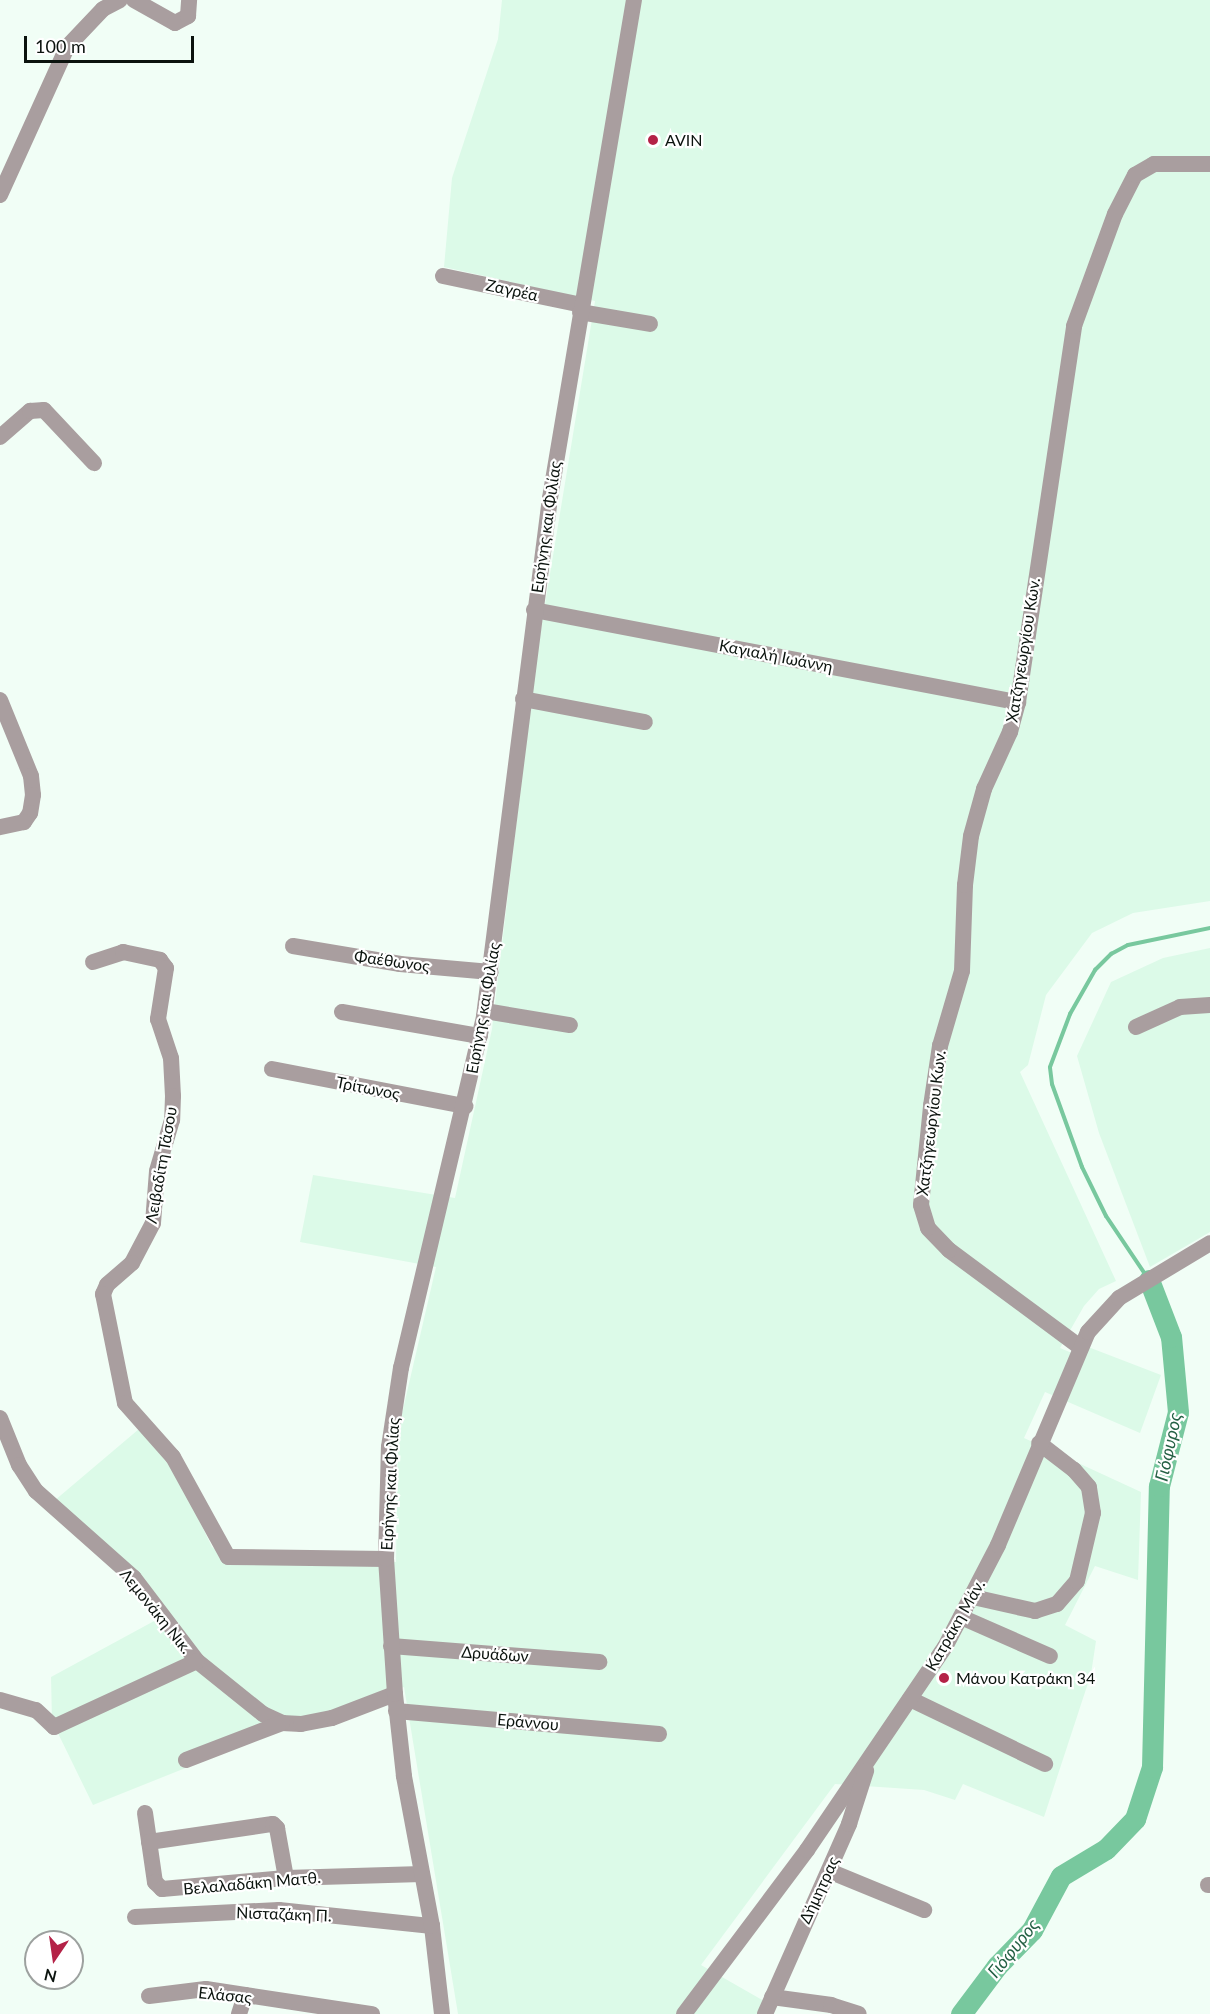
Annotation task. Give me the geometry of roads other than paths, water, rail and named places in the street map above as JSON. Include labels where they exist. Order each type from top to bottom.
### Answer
[{"type":"street","points":[[0,195],[67,47],[103,9],[120,0]]},
{"type":"street","points":[[134,0],[175,23],[188,16],[189,0]]},
{"type":"street","name":"Ειρήνης και Φιλίας","points":[[442,2014],[432,1926],[407,1798],[396,1702],[386,1558],[388,1470],[396,1395],[465,1106],[485,1011],[534,610],[581,309],[634,0]]},
{"type":"street","name":"Χατζηγεωργίου Κων.","points":[[1080,1347],[948,1250],[928,1228],[921,1210],[934,1073],[962,971],[964,885],[971,836],[984,789],[1010,732],[1018,702],[1077,316],[1115,214],[1135,175],[1154,164],[1210,164]]},
{"type":"street","name":"Ζαγρέα","points":[[443,276],[650,324]]},
{"type":"street","points":[[0,437],[30,411],[44,410],[94,463]]},
{"type":"street","name":"Καγιαλή Ιωάννη","points":[[534,610],[1018,702]]},
{"type":"street","points":[[523,699],[645,722]]},
{"type":"street","points":[[0,700],[31,776],[33,795],[24,822],[0,827]]},
{"type":"street","name":"Φαέθωνος","points":[[293,946],[400,964],[491,972]]},
{"type":"street","name":"Λειβαδίτη Τάσου","points":[[93,962],[123,952],[159,960],[166,968],[158,1019],[171,1058],[172,1112],[157,1171],[153,1223],[132,1263],[107,1285],[103,1293],[103,1308],[125,1403],[173,1457],[228,1557],[386,1558]]},
{"type":"street","points":[[1136,1027],[1180,1007],[1210,1005]]},
{"type":"street","points":[[485,1011],[570,1025]]},
{"type":"street","points":[[342,1012],[480,1036]]},
{"type":"street","name":"Τρίτωνος","points":[[272,1069],[465,1106]]},
{"type":"street","name":"Κατράκη Μάν.","points":[[684,2014],[789,1876],[867,1764],[973,1597],[1080,1347],[1098,1318],[1119,1298],[1210,1243]]},
{"type":"street","name":"Λεμονάκη Νικ.","points":[[0,1418],[18,1465],[36,1491],[134,1578],[197,1661],[263,1714],[282,1723]]},
{"type":"street","points":[[973,1597],[1035,1611],[1057,1604],[1077,1581],[1093,1513],[1089,1487],[1074,1470],[1039,1443]]},
{"type":"street","points":[[961,1617],[1050,1656]]},
{"type":"street","name":"Δρυάδων","points":[[391,1646],[599,1662]]},
{"type":"street","points":[[0,1700],[36,1710],[54,1727],[197,1661]]},
{"type":"street","points":[[910,1699],[1045,1764]]},
{"type":"street","points":[[186,1760],[282,1723],[323,1720],[396,1702]]},
{"type":"street","name":"Εράννου","points":[[396,1702],[659,1734]]},
{"type":"street","name":"Δήμητρας","points":[[765,2014],[860,1797],[867,1764]]},
{"type":"street","name":"Βελαλαδάκη Ματθ.","points":[[146,1813],[155,1884],[162,1889],[286,1878],[422,1874]]},
{"type":"street","points":[[149,1842],[273,1824],[277,1828],[286,1878]]},
{"type":"street","points":[[829,1871],[924,1910]]},
{"type":"street","name":"Νισταζάκη Π.","points":[[135,1917],[279,1910],[432,1926]]},
{"type":"street","name":"Ελάσας","points":[[149,1996],[206,1989],[245,1995],[283,2009],[361,2013]]},
{"type":"street","points":[[239,2014],[245,1995]]},
{"type":"street","points":[[772,1997],[823,2003],[859,2014]]},
{"type":"waterway","name":"Γιόφυρος","points":[[1147,1277],[1106,1216],[1082,1167],[1052,1084],[1050,1067],[1070,1014],[1095,970],[1111,954],[1128,945],[1210,928]]},
{"type":"waterway","name":"Γιόφυρος","points":[[961,2014],[997,1966],[1032,1930],[1061,1876],[1106,1849],[1135,1819],[1152,1767],[1159,1486],[1178,1412],[1171,1337],[1149,1280]]},
{"type":"place","name":"AVIN","points":[[653,140]]},
{"type":"place","name":"Μάνου Κατράκη 34","points":[[944,1678]]}]
